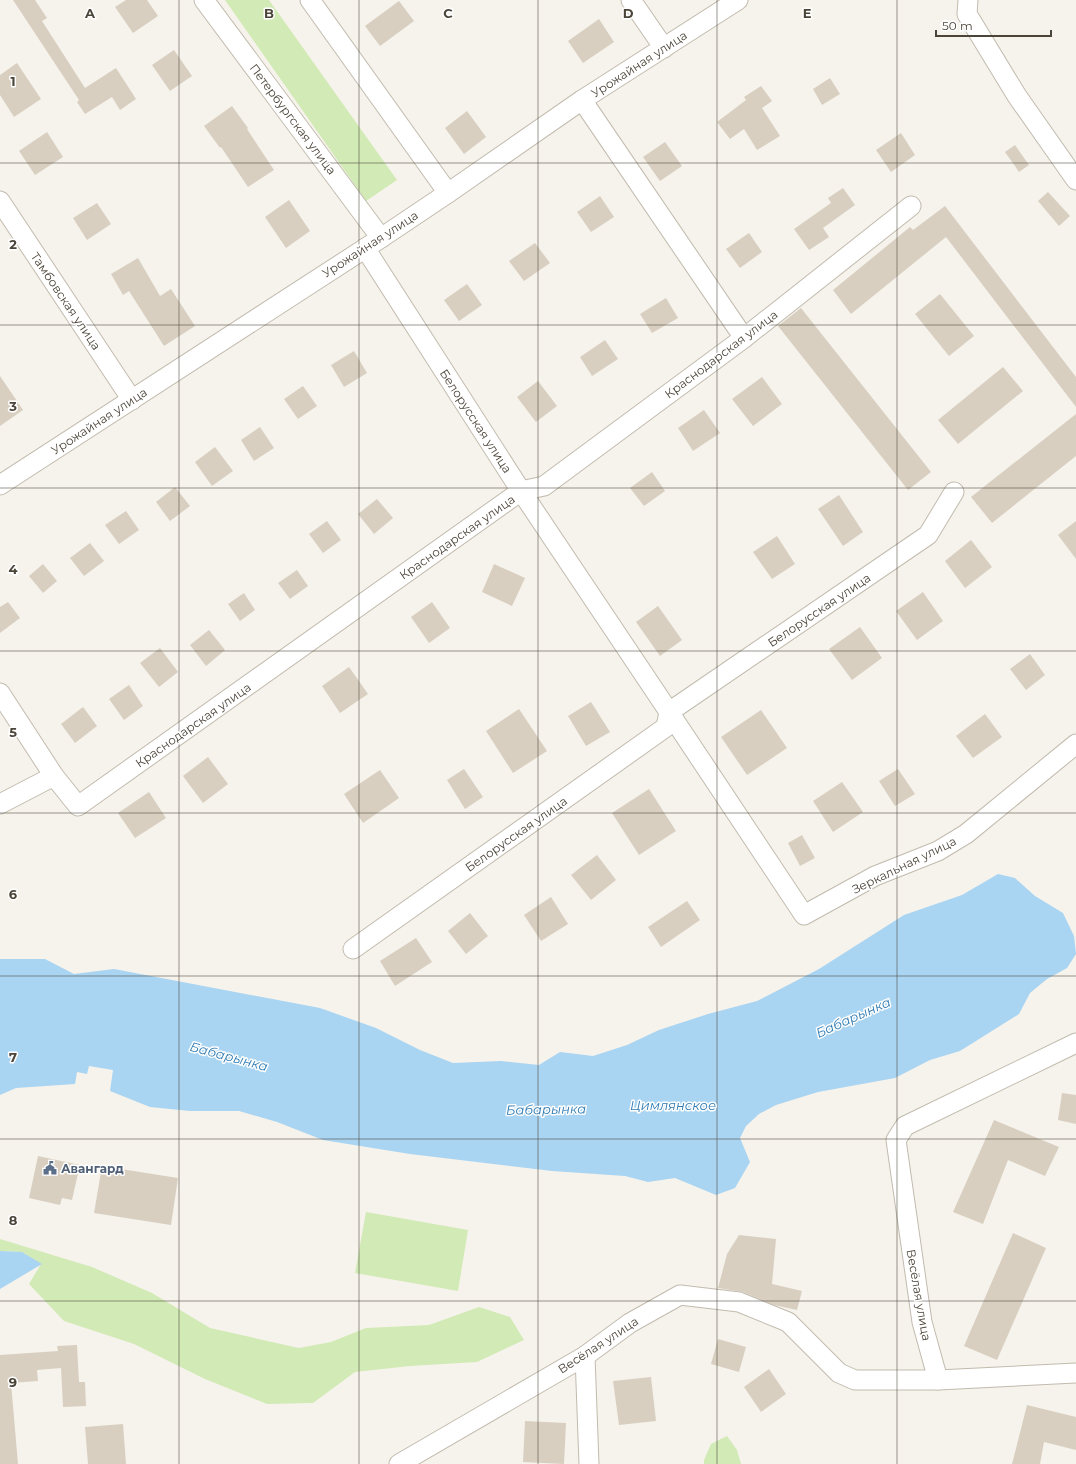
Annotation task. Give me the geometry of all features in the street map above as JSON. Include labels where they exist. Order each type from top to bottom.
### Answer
[{"type":"street","name":"Петербургская улица","points":[[204,0],[381,238]]},
{"type":"street","points":[[310,0],[448,193]]},
{"type":"street","points":[[630,0],[664,48]]},
{"type":"street","name":"Урожайная улица","points":[[0,485],[381,238],[582,100],[738,0]]},
{"type":"street","points":[[968,0],[967,14],[971,21],[1017,96],[1076,180]]},
{"type":"street","points":[[582,100],[744,338]]},
{"type":"street","name":"Тамбовская улица","points":[[0,202],[132,400]]},
{"type":"street","name":"Краснодарская улица","points":[[54,776],[78,806],[521,491],[544,486],[744,338],[911,206]]},
{"type":"street","name":"Белорусская улица","points":[[365,248],[521,491],[669,712]]},
{"type":"street","name":"Белорусская улица","points":[[353,949],[666,727],[669,712],[928,535],[954,492]]},
{"type":"street","points":[[0,693],[54,776],[0,804]]},
{"type":"street","name":"Зеркальная улица","points":[[669,712],[804,915],[875,876],[938,851],[966,834],[1076,744]]},
{"type":"street","name":"Весёлая улица","points":[[399,1464],[585,1356],[630,1323],[680,1296],[739,1302],[788,1322],[839,1373],[855,1380],[938,1380],[922,1322],[896,1140],[905,1126],[1076,1042]]},
{"type":"street","points":[[585,1356],[589,1464]]},
{"type":"street","points":[[938,1380],[1076,1373]]},
{"type":"green space","points":[[225,0],[269,0],[397,180],[366,201]]},
{"type":"green space","points":[[366,1212],[468,1230],[458,1291],[355,1273]]},
{"type":"green space","points":[[0,1239],[92,1267],[152,1293],[210,1328],[299,1348],[331,1342],[366,1328],[429,1325],[479,1307],[510,1317],[524,1340],[477,1362],[410,1366],[355,1372],[313,1403],[267,1404],[205,1379],[134,1344],[64,1321],[29,1284],[41,1264],[22,1252],[0,1251]]},
{"type":"green space","points":[[727,1436],[737,1450],[741,1464],[704,1464],[704,1460],[711,1444]]},
{"type":"water","name":"Цимлянское","points":[[998,874],[1015,878],[1035,896],[1063,913],[1074,936],[1076,954],[1067,968],[1047,979],[1030,993],[1019,1014],[960,1051],[930,1060],[895,1078],[818,1092],[776,1105],[759,1114],[746,1126],[740,1138],[750,1162],[735,1188],[716,1195],[675,1178],[648,1182],[625,1176],[552,1171],[410,1154],[323,1140],[277,1122],[239,1111],[190,1111],[150,1107],[110,1091],[113,1070],[89,1066],[87,1074],[77,1072],[75,1084],[16,1088],[0,1095],[0,959],[45,959],[74,974],[114,969],[320,1008],[376,1028],[420,1050],[453,1063],[501,1061],[539,1065],[560,1052],[593,1056],[627,1045],[659,1030],[708,1014],[757,1001],[819,969],[904,915],[962,895]]},
{"type":"water","points":[[0,1251],[22,1252],[42,1264],[0,1289]]},
{"type":"building","points":[[13,0],[35,0],[47,18],[42,21],[85,88],[116,68],[136,99],[120,110],[112,97],[85,114],[77,102],[79,100]]},
{"type":"building","points":[[126,0],[147,0],[158,16],[133,33],[115,7]]},
{"type":"building","points":[[399,1],[414,21],[380,46],[365,26]]},
{"type":"building","points":[[599,19],[614,42],[583,63],[568,41]]},
{"type":"building","points":[[174,50],[192,76],[170,91],[152,65]]},
{"type":"building","points":[[17,63],[41,99],[14,117],[0,95],[0,75]]},
{"type":"building","points":[[830,78],[840,94],[822,105],[813,89]]},
{"type":"building","points":[[761,86],[772,101],[762,108],[780,136],[757,150],[744,129],[730,139],[717,122],[746,100],[744,97]]},
{"type":"building","points":[[232,106],[248,128],[247,129],[274,170],[248,187],[221,147],[220,148],[204,126]]},
{"type":"building","points":[[467,111],[486,137],[464,154],[445,128]]},
{"type":"building","points":[[47,132],[63,157],[35,175],[19,151]]},
{"type":"building","points":[[901,133],[915,155],[891,172],[876,150]]},
{"type":"building","points":[[665,142],[682,166],[660,181],[643,157]]},
{"type":"building","points":[[1015,145],[1029,165],[1019,172],[1005,152]]},
{"type":"building","points":[[843,188],[855,205],[823,228],[829,237],[809,250],[794,229],[831,203],[828,198]]},
{"type":"building","points":[[1048,192],[1070,216],[1059,226],[1038,201]]},
{"type":"building","points":[[600,196],[614,217],[591,232],[577,212]]},
{"type":"building","points":[[289,200],[310,231],[286,248],[265,217]]},
{"type":"building","points":[[97,203],[111,224],[87,240],[73,218]]},
{"type":"building","points":[[945,206],[1076,377],[1076,407],[946,237],[851,314],[833,290],[910,227],[913,230]]},
{"type":"building","points":[[749,233],[762,252],[740,268],[726,249]]},
{"type":"building","points":[[535,243],[550,263],[524,281],[509,261]]},
{"type":"building","points":[[138,258],[160,296],[171,289],[195,326],[164,346],[129,291],[123,295],[111,274]]},
{"type":"building","points":[[467,284],[482,305],[459,321],[444,300]]},
{"type":"building","points":[[940,294],[974,336],[949,356],[915,314]]},
{"type":"building","points":[[666,298],[678,318],[652,333],[640,314]]},
{"type":"building","points":[[801,308],[931,472],[908,490],[778,326]]},
{"type":"building","points":[[605,340],[618,359],[592,376],[580,357]]},
{"type":"building","points":[[354,351],[367,373],[344,387],[331,365]]},
{"type":"building","points":[[1003,367],[1023,391],[958,444],[938,420]]},
{"type":"building","points":[[0,376],[23,410],[0,426]]},
{"type":"building","points":[[762,377],[782,404],[753,426],[732,399]]},
{"type":"building","points":[[538,381],[557,406],[536,422],[517,397]]},
{"type":"building","points":[[303,386],[317,406],[298,419],[284,399]]},
{"type":"building","points":[[704,410],[720,433],[693,451],[678,428]]},
{"type":"building","points":[[1076,414],[1076,456],[992,523],[971,497]]},
{"type":"building","points":[[260,427],[274,448],[254,461],[241,440]]},
{"type":"building","points":[[215,447],[233,471],[212,486],[195,462]]},
{"type":"building","points":[[652,472],[665,491],[644,506],[630,488]]},
{"type":"building","points":[[175,487],[190,506],[170,521],[156,502]]},
{"type":"building","points":[[839,495],[863,532],[843,546],[818,509]]},
{"type":"building","points":[[377,499],[393,518],[374,534],[358,514]]},
{"type":"building","points":[[126,511],[139,530],[119,544],[105,525]]},
{"type":"building","points":[[327,521],[341,540],[323,553],[309,534]]},
{"type":"building","points":[[1076,521],[1076,559],[1058,535]]},
{"type":"building","points":[[777,536],[795,564],[772,579],[753,552]]},
{"type":"building","points":[[971,540],[992,567],[965,588],[945,561]]},
{"type":"building","points":[[90,543],[104,561],[84,576],[70,558]]},
{"type":"building","points":[[43,564],[57,581],[43,593],[29,576]]},
{"type":"building","points":[[494,564],[525,578],[512,606],[482,592]]},
{"type":"building","points":[[297,570],[308,586],[290,599],[278,583]]},
{"type":"building","points":[[923,592],[943,621],[917,640],[896,611]]},
{"type":"building","points":[[244,593],[255,610],[240,621],[228,604]]},
{"type":"building","points":[[8,602],[20,618],[0,633],[0,607]]},
{"type":"building","points":[[432,602],[450,628],[429,643],[411,617]]},
{"type":"building","points":[[658,606],[682,640],[660,656],[636,622]]},
{"type":"building","points":[[860,627],[882,658],[852,680],[829,649]]},
{"type":"building","points":[[209,630],[225,650],[206,666],[190,645]]},
{"type":"building","points":[[160,648],[178,672],[159,687],[140,663]]},
{"type":"building","points":[[1030,654],[1045,675],[1026,690],[1010,669]]},
{"type":"building","points":[[349,667],[368,694],[340,713],[322,686]]},
{"type":"building","points":[[129,685],[143,706],[124,720],[109,699]]},
{"type":"building","points":[[591,702],[610,732],[586,746],[568,716]]},
{"type":"building","points":[[83,707],[97,726],[75,743],[61,724]]},
{"type":"building","points":[[519,709],[547,751],[513,773],[486,731]]},
{"type":"building","points":[[761,710],[787,748],[747,775],[721,737]]},
{"type":"building","points":[[985,714],[1002,737],[973,758],[956,736]]},
{"type":"building","points":[[208,757],[228,784],[203,803],[183,776]]},
{"type":"building","points":[[464,769],[483,797],[465,809],[447,780]]},
{"type":"building","points":[[898,769],[915,794],[895,806],[879,781]]},
{"type":"building","points":[[380,770],[399,798],[363,823],[344,794]]},
{"type":"building","points":[[842,782],[863,812],[833,832],[813,801]]},
{"type":"building","points":[[649,789],[676,831],[639,855],[612,813]]},
{"type":"building","points":[[149,792],[166,818],[135,838],[118,813]]},
{"type":"building","points":[[802,835],[815,858],[800,866],[788,843]]},
{"type":"building","points":[[597,855],[616,880],[591,900],[571,875]]},
{"type":"building","points":[[551,897],[568,924],[541,941],[524,915]]},
{"type":"building","points":[[687,901],[700,920],[661,947],[648,927]]},
{"type":"building","points":[[470,913],[488,936],[466,954],[448,931]]},
{"type":"building","points":[[416,938],[432,962],[395,986],[380,961]]},
{"type":"building","points":[[1062,1093],[1076,1095],[1076,1124],[1058,1120]]},
{"type":"building","points":[[994,1120],[1059,1147],[1045,1176],[1008,1160],[983,1224],[953,1212]]},
{"type":"building","points":[[38,1156],[80,1165],[72,1200],[62,1198],[60,1205],[29,1198]]},
{"type":"building","points":[[102,1166],[178,1178],[171,1225],[94,1213]]},
{"type":"building","points":[[1013,1233],[1046,1248],[997,1360],[964,1346]]},
{"type":"building","points":[[739,1235],[776,1239],[772,1284],[802,1291],[797,1310],[774,1305],[743,1292],[718,1288],[727,1254]]},
{"type":"building","points":[[718,1339],[746,1347],[739,1372],[711,1364]]},
{"type":"building","points":[[77,1345],[79,1382],[85,1382],[86,1406],[63,1407],[61,1368],[37,1370],[38,1381],[11,1383],[18,1464],[0,1464],[0,1355],[58,1351],[57,1346]]},
{"type":"building","points":[[769,1369],[786,1394],[761,1412],[744,1387]]},
{"type":"building","points":[[651,1377],[656,1421],[619,1425],[613,1381]]},
{"type":"building","points":[[1027,1405],[1076,1417],[1076,1450],[1044,1442],[1040,1464],[1012,1464]]},
{"type":"building","points":[[525,1421],[566,1423],[564,1464],[523,1462]]},
{"type":"building","points":[[123,1424],[126,1464],[88,1464],[85,1427]]},
{"type":"place","name":"Авангард","points":[[50,1168]]},
{"type":"water label","name":"Бабарынка","points":[[853,1017]]},
{"type":"water label","name":"Бабарынка","points":[[229,1056]]},
{"type":"water label","name":"Бабарынка","points":[[546,1109]]}]
